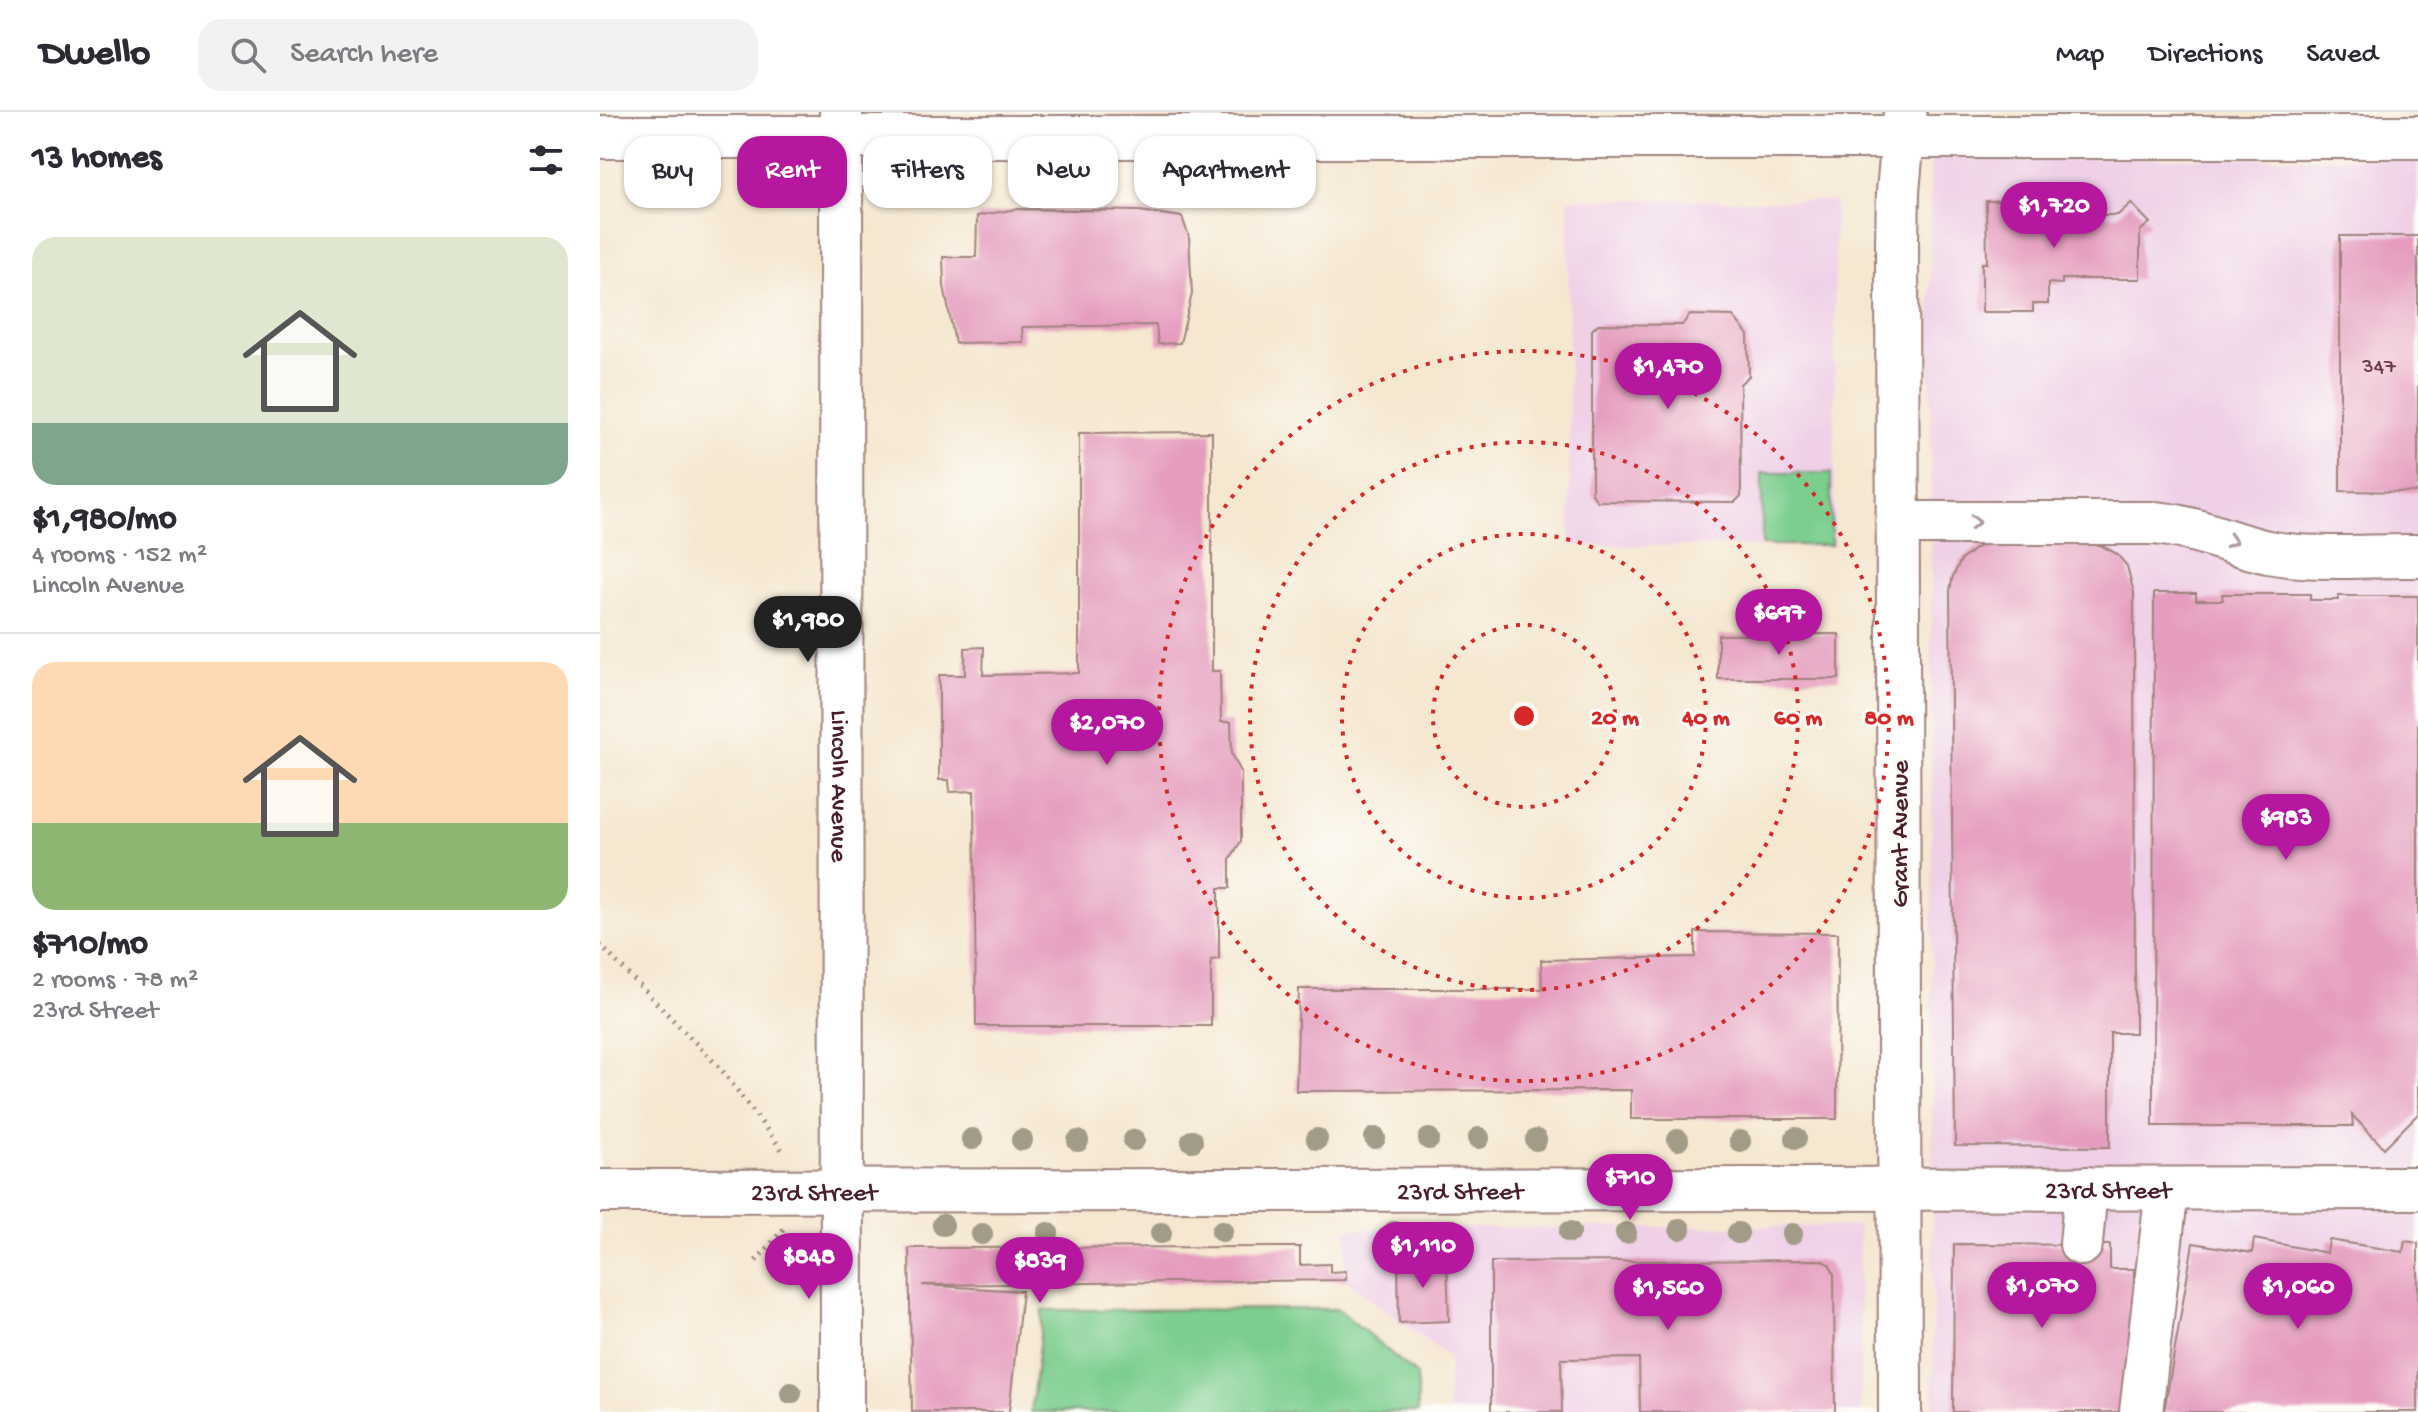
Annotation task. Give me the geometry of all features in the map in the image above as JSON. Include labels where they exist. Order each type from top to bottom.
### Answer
[{"type":"street","points":[[600,137],[841,125],[1904,124],[2418,137]]},
{"type":"street","name":"Grant Avenue","points":[[1900,1412],[1898,192],[1904,124]]},
{"type":"street","name":"Lincoln Avenue","points":[[841,125],[842,1412]]},
{"type":"street","points":[[1897,523],[2175,524],[2287,555],[2418,556]]},
{"type":"street","points":[[2081,1244],[2086,1188]]},
{"type":"street","name":"23rd Street","points":[[600,1191],[2418,1188]]},
{"type":"street","points":[[2141,1412],[2167,1189]]},
{"type":"path","points":[[600,945],[721,1069],[788,1158]]},
{"type":"path","points":[[756,1261],[787,1225]]},
{"type":"shaded area","points":[[1930,158],[2418,158],[2418,1412],[1933,1412]]},
{"type":"shaded area","points":[[1568,199],[1835,201],[1834,547],[1570,545]]},
{"type":"shaded area","points":[[1859,1226],[1861,1412],[1448,1412],[1449,1357],[1346,1280],[1346,1229]]},
{"type":"green space","points":[[1762,473],[1831,473],[1831,545],[1762,545]]},
{"type":"green space","points":[[1338,1309],[1417,1375],[1418,1412],[1031,1412],[1043,1310]]},
{"type":"building","points":[[2035,200],[2035,204],[2095,204],[2095,215],[2118,215],[2131,203],[2150,223],[2140,231],[2140,279],[2062,279],[2062,284],[2048,283],[2048,304],[2033,304],[2033,312],[1982,312],[1982,263],[1987,263],[1986,201]]},
{"type":"building","points":[[1016,209],[1139,211],[1182,217],[1189,237],[1192,294],[1180,343],[1158,344],[1156,325],[1022,327],[1023,342],[955,343],[944,286],[943,257],[976,257],[977,216]]},
{"type":"building","points":[[2340,236],[2418,236],[2418,492],[2340,491]]},
{"type":"building","points":[[1690,315],[1733,316],[1748,335],[1749,376],[1740,384],[1741,496],[1735,502],[1597,501],[1592,494],[1592,330],[1598,324],[1682,325]]},
{"type":"building","points":[[1212,432],[1212,671],[1220,671],[1221,722],[1231,722],[1232,754],[1241,772],[1241,841],[1230,859],[1230,888],[1219,888],[1219,959],[1211,960],[1211,1026],[976,1026],[974,791],[950,792],[949,780],[939,780],[939,675],[965,675],[965,648],[984,647],[983,675],[1079,673],[1079,433]]},
{"type":"building","points":[[2093,541],[2117,554],[2127,566],[2134,593],[2135,1033],[2110,1033],[2110,1147],[1955,1146],[1950,590],[1953,576],[1961,560],[1976,548],[1991,542]]},
{"type":"building","points":[[2154,593],[2196,593],[2196,600],[2223,600],[2222,594],[2310,594],[2310,600],[2338,600],[2338,596],[2418,596],[2418,1114],[2384,1148],[2352,1115],[2353,1126],[2153,1126]]},
{"type":"building","points":[[1839,634],[1839,679],[1718,679],[1718,635]]},
{"type":"building","points":[[1695,932],[1838,933],[1837,1119],[1631,1119],[1631,1090],[1296,1091],[1299,989],[1542,989],[1541,960],[1695,957]]},
{"type":"building","points":[[2254,1239],[2327,1253],[2329,1240],[2403,1252],[2405,1241],[2418,1243],[2418,1412],[2164,1412],[2193,1243],[2252,1253]]},
{"type":"building","points":[[1954,1244],[2110,1245],[2110,1269],[2134,1269],[2134,1412],[1953,1412]]},
{"type":"building","points":[[1300,1247],[1300,1265],[1330,1264],[1330,1272],[1346,1271],[1346,1280],[922,1285],[1022,1291],[1009,1412],[912,1412],[909,1248]]},
{"type":"building","points":[[1447,1257],[1449,1321],[1399,1323],[1398,1259]]},
{"type":"building","points":[[1821,1260],[1829,1264],[1834,1274],[1835,1412],[1640,1412],[1639,1358],[1561,1359],[1562,1412],[1491,1412],[1491,1262]]}]
